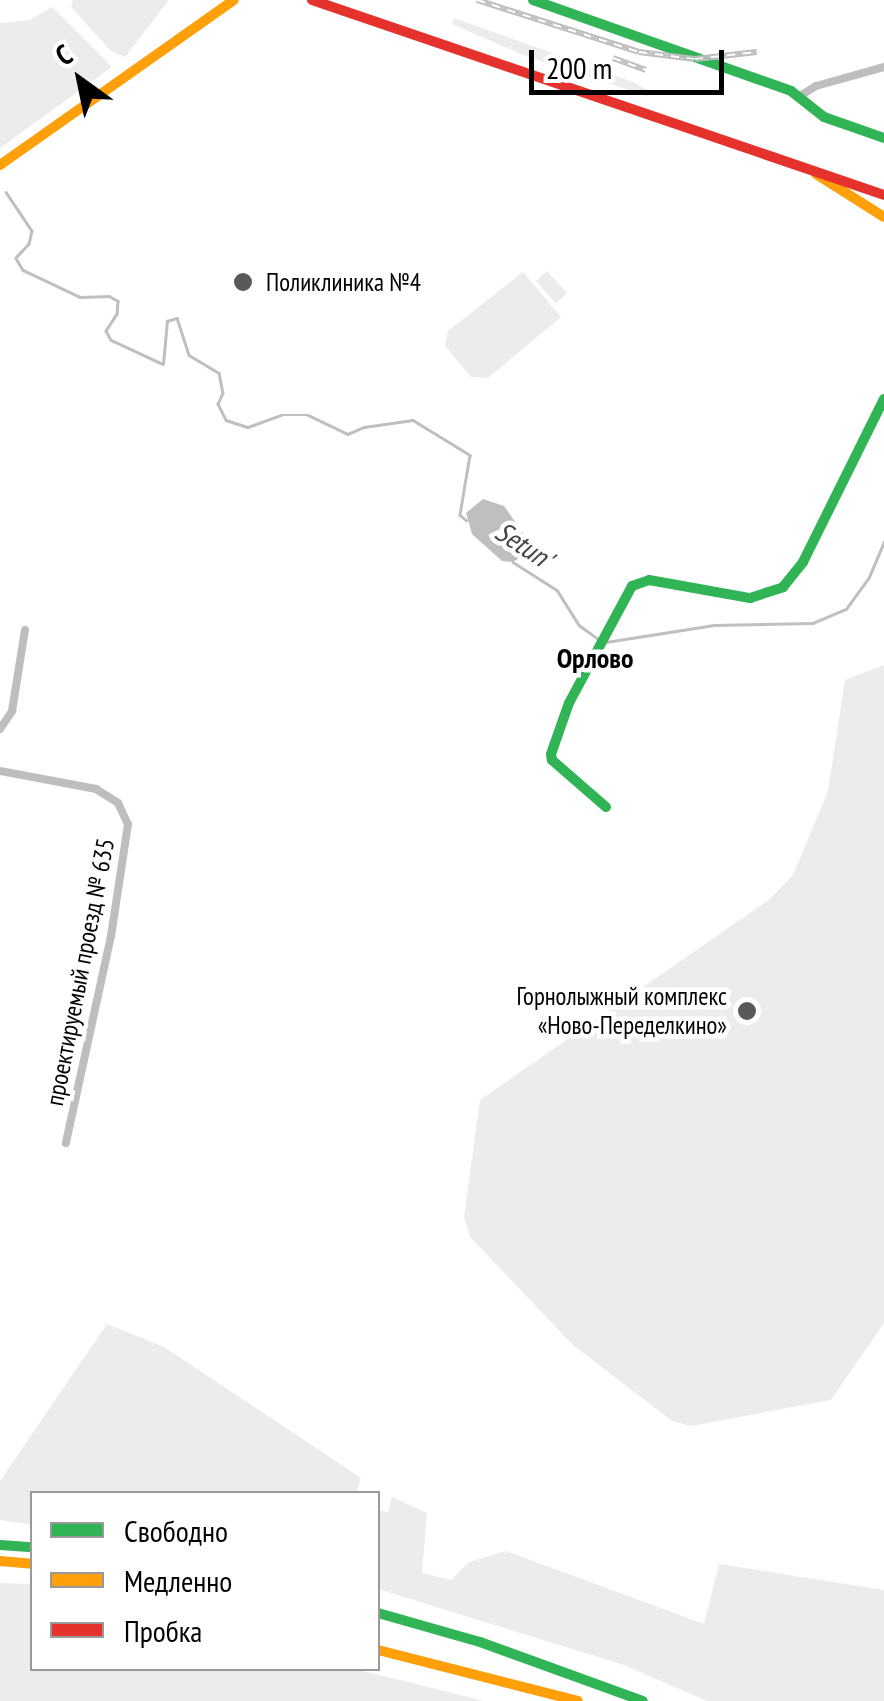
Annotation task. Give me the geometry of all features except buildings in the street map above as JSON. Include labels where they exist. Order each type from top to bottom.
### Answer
[{"type":"main road","points":[[0,165],[234,0]]},
{"type":"main road","points":[[312,0],[884,196]]},
{"type":"main road","points":[[533,0],[800,96],[824,117],[884,138]]},
{"type":"main road","points":[[807,168],[884,217]]},
{"type":"main road","points":[[606,807],[550,754],[568,703],[632,586],[640,580],[750,598],[783,587],[802,562],[884,399]]},
{"type":"main road","points":[[0,1544],[30,1547]]},
{"type":"main road","points":[[0,1561],[30,1564]]},
{"type":"main road","points":[[380,1614],[480,1642],[643,1701]]},
{"type":"main road","points":[[380,1651],[578,1701]]},
{"type":"street","points":[[800,96],[816,86],[884,66]]},
{"type":"street","points":[[0,729],[12,711],[25,630]]},
{"type":"street","name":"проектируемый проезд № 635","points":[[0,771],[87,786],[123,809],[128,831],[66,1142]]},
{"type":"shaded area","points":[[73,0],[169,0],[125,57],[111,51],[71,7]]},
{"type":"shaded area","points":[[52,7],[112,67],[0,148],[0,23],[30,20]]},
{"type":"shaded area","points":[[454,18],[633,82],[651,92],[647,96],[528,57],[452,24]]},
{"type":"shaded area","points":[[547,271],[567,293],[556,303],[536,281]]},
{"type":"shaded area","points":[[523,272],[561,317],[488,378],[471,377],[445,346],[448,331]]},
{"type":"shaded area","name":"Горнолыжный комплекс «Ново-Переделкино»","points":[[884,665],[884,1323],[831,1400],[691,1426],[672,1421],[573,1345],[470,1237],[464,1217],[480,1100],[770,899],[793,875],[828,791],[845,680]]},
{"type":"shaded area","points":[[107,1324],[164,1347],[361,1478],[357,1491],[30,1491],[30,1525],[0,1520],[0,1481]]},
{"type":"shaded area","points":[[392,1497],[427,1513],[422,1573],[451,1580],[469,1562],[506,1551],[704,1624],[719,1564],[884,1590],[884,1701],[707,1701],[624,1665],[380,1590],[380,1510],[388,1512]]},
{"type":"shaded area","points":[[0,1583],[30,1584],[30,1671],[363,1671],[484,1701],[0,1701]]},
{"type":"water","points":[[483,499],[504,506],[525,536],[529,551],[513,562],[502,561],[472,534],[466,513]]},
{"type":"waterway","name":"Setun'","points":[[6,192],[32,231],[29,244],[16,258],[23,270],[80,297],[109,296],[118,301],[117,314],[106,331],[111,340],[163,364],[167,321],[177,318],[189,355],[219,373],[223,393],[218,404],[226,420],[248,427],[281,415],[308,415],[348,434],[364,427],[413,420],[470,455],[460,515],[466,520]]},
{"type":"waterway","name":"Setun'","points":[[606,642],[714,625],[813,623],[846,609],[869,577],[884,542]]},
{"type":"waterway","name":"Setun'","points":[[513,562],[557,590],[579,625],[598,639]]},
{"type":"railway","points":[[477,0],[639,52],[695,59],[757,52]]},
{"type":"railway","points":[[613,58],[646,70]]},
{"type":"traffic: fast","points":[[533,0],[791,91],[824,117],[884,138]]},
{"type":"traffic: fast","points":[[606,807],[552,760],[551,754],[569,703],[632,586],[649,580],[750,598],[783,587],[803,562],[884,399]]},
{"type":"traffic: fast","points":[[0,1545],[30,1547]]},
{"type":"traffic: fast","points":[[380,1614],[480,1642],[643,1701]]},
{"type":"traffic: slow","points":[[0,165],[234,0]]},
{"type":"traffic: slow","points":[[816,174],[884,217]]},
{"type":"traffic: slow","points":[[0,1561],[30,1564]]},
{"type":"traffic: slow","points":[[380,1651],[578,1701]]},
{"type":"traffic: jam","points":[[312,0],[884,195]]},
{"type":"place","name":"Поликлиника №4","points":[[243,282]]},
{"type":"place","name":"Горнолыжный комплекс «Ново-Переделкино»","points":[[747,1011]]},
{"type":"district","name":"Орлово","points":[[595,658]]}]
